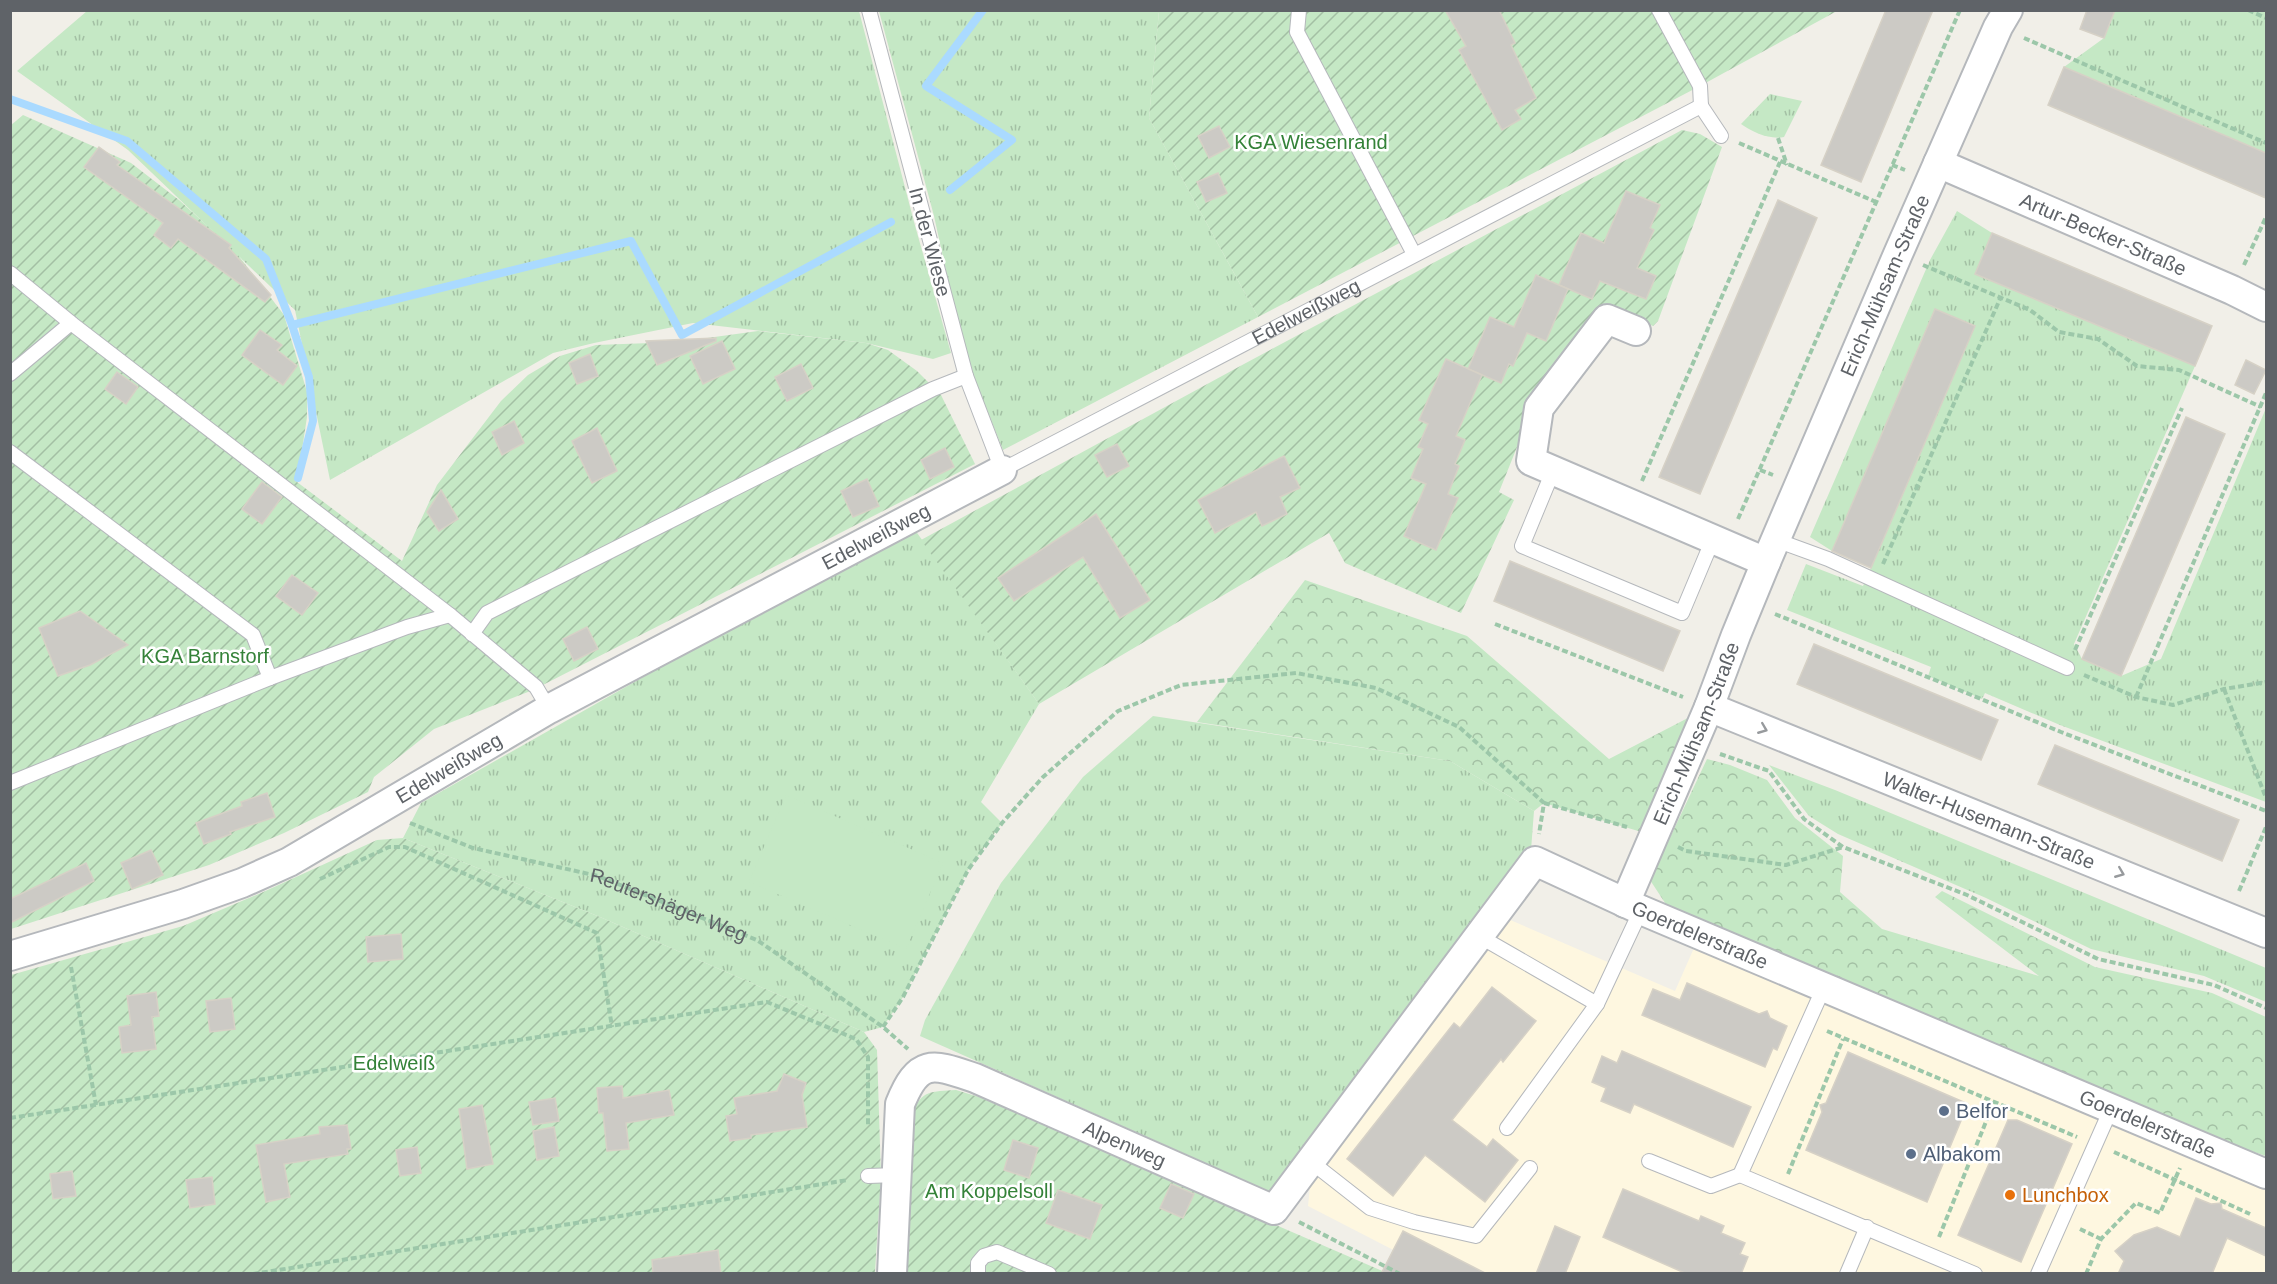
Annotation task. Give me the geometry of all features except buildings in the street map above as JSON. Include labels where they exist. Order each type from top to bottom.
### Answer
[{"type":"street","name":"Erich-Mühsam-Straße","points":[[1633,906],[1655,836],[1709,707],[1749,603],[1898,254],[2003,19]]},
{"type":"street","name":"Artur-Becker-Straße","points":[[1938,163],[2232,290],[2266,307]]},
{"type":"street","points":[[1636,331],[1608,319],[1539,408],[1532,461],[1720,542],[1771,551]]},
{"type":"street","name":"Edelweißweg","points":[[10,956],[172,908],[242,883],[289,862],[549,709],[1002,470]]},
{"type":"street","name":"Walter-Husemann-Straße","points":[[1709,707],[2266,933]]},
{"type":"street","points":[[1310,1161],[1535,861]]},
{"type":"street","name":"Goerdelerstraße","points":[[1535,861],[1633,906],[2266,1174]]},
{"type":"street","name":"Alpenweg","points":[[922,1069],[939,1066],[975,1078],[1274,1210],[1310,1161]]},
{"type":"street","points":[[892,1274],[900,1104],[909,1083],[922,1069]]},
{"type":"lane","name":"In der Wiese","points":[[869,10],[966,376],[1002,470]]},
{"type":"lane","points":[[1299,10],[1297,32],[1414,254]]},
{"type":"lane","points":[[1659,10],[1700,87],[1701,106],[1721,136]]},
{"type":"lane","name":"Edelweißweg","points":[[1002,470],[1701,106]]},
{"type":"lane","points":[[10,273],[71,323],[450,615],[536,687],[549,709]]},
{"type":"lane","points":[[10,374],[71,323]]},
{"type":"lane","points":[[472,634],[487,614],[933,389],[966,376]]},
{"type":"lane","points":[[10,453],[253,634],[270,678]]},
{"type":"lane","points":[[1553,471],[1522,546],[1682,613],[1720,542]]},
{"type":"lane","points":[[1771,551],[1828,558],[2067,668]]},
{"type":"lane","points":[[10,783],[270,678],[407,627],[450,615]]},
{"type":"lane","points":[[1507,1128],[1597,1004],[1633,906]]},
{"type":"lane","points":[[1479,936],[1491,945],[1597,1004]]},
{"type":"lane","points":[[1740,1175],[1824,987]]},
{"type":"lane","points":[[2038,1274],[2111,1109]]},
{"type":"lane","points":[[1310,1161],[1370,1208],[1414,1222],[1476,1236],[1530,1168]]},
{"type":"lane","points":[[1649,1161],[1711,1186],[1740,1175],[1975,1274]]},
{"type":"lane","points":[[868,1176],[897,1175]]},
{"type":"lane","points":[[1847,1274],[1867,1227]]},
{"type":"lane","points":[[978,1274],[978,1263],[984,1256],[996,1252],[1049,1274]]},
{"type":"path","points":[[1720,542],[1876,202],[1960,10]]},
{"type":"path","points":[[2248,10],[2266,18]]},
{"type":"path","points":[[2003,19],[2266,143]]},
{"type":"path","points":[[1721,136],[1876,202]]},
{"type":"path","points":[[1778,138],[1787,165]]},
{"type":"path","points":[[1632,505],[1780,162]]},
{"type":"path","points":[[2232,290],[2266,218]]},
{"type":"path","points":[[1898,254],[2030,310],[2059,332],[2098,339],[2137,366],[2179,370],[2261,408]]},
{"type":"path","points":[[1875,581],[2000,299]]},
{"type":"path","points":[[2136,697],[2266,393]]},
{"type":"path","points":[[2182,408],[2067,668],[2136,697],[2173,705],[2224,689],[2266,682]]},
{"type":"path","points":[[1749,603],[2061,732],[2266,811]]},
{"type":"path","points":[[1495,624],[1709,707]]},
{"type":"path","points":[[883,1027],[903,997],[968,870],[1002,823],[1043,777],[1118,711],[1181,684],[1296,673],[1376,688],[1459,727],[1544,803],[1655,836],[1686,851],[1786,865],[1843,847]]},
{"type":"path","points":[[2224,689],[2266,798]]},
{"type":"path","points":[[1693,744],[1769,771],[1804,819],[1843,847],[1967,895],[2098,959],[2214,985],[2266,1008]]},
{"type":"path","points":[[1535,861],[1544,803]]},
{"type":"path","name":"Reutershäger Weg","points":[[376,810],[472,848],[598,876],[757,940],[883,1027],[905,1046],[922,1069]]},
{"type":"path","points":[[2228,917],[2266,827]]},
{"type":"path","points":[[315,882],[389,847],[405,848],[597,933],[612,1027]]},
{"type":"path","points":[[81,963],[70,966],[96,1105]]},
{"type":"path","points":[[10,1118],[767,1002],[856,1039],[868,1057],[868,1128]]},
{"type":"path","points":[[1781,1192],[1843,1039],[2096,1144],[2250,1214]]},
{"type":"path","points":[[1932,1254],[1994,1102]]},
{"type":"path","points":[[2086,1274],[2101,1239],[2136,1203],[2160,1213],[2191,1143]]},
{"type":"path","points":[[253,1274],[868,1176]]},
{"type":"path","points":[[1314,1230],[1400,1274]]},
{"type":"shaded area","points":[[1508,919],[1675,991],[1694,948],[2266,1188],[2266,1273],[1438,1273],[1308,1206],[1310,1186],[1491,945]]},
{"type":"green space","points":[[87,11],[859,11],[951,353],[933,359],[866,343],[693,323],[594,343],[553,353],[330,480],[295,310],[128,150],[17,71]]},
{"type":"green space","points":[[879,11],[1159,11],[1149,118],[1258,317],[1003,450],[964,353],[934,216]]},
{"type":"green space","name":"KGA Wiesenrand","points":[[1159,11],[1837,11],[1700,86],[1258,317],[1149,118]]},
{"type":"green space","points":[[2115,11],[2266,11],[2266,153],[2064,67],[2104,38]]},
{"type":"green space","points":[[1770,94],[1802,101],[1784,137],[1761,135],[1741,124]]},
{"type":"green space","name":"KGA Barnstorf","points":[[23,115],[131,163],[179,200],[235,251],[284,315],[307,392],[307,417],[297,482],[402,561],[437,485],[501,401],[528,375],[560,356],[596,345],[678,342],[758,331],[866,343],[888,350],[917,371],[941,395],[975,464],[533,690],[434,729],[374,777],[368,792],[284,833],[209,865],[11,929],[10,126]]},
{"type":"green space","points":[[1682,130],[1700,134],[1722,147],[1658,321],[1653,326],[1606,307],[1536,400],[1499,492],[1514,500],[1461,613],[1345,563],[1329,533],[1039,704],[921,540],[1244,364]]},
{"type":"green space","points":[[1957,211],[1992,233],[1975,274],[2195,366],[2074,644],[2082,659],[2121,676],[2161,659],[2266,408],[2266,802],[2060,725],[1985,693],[1982,699],[1928,676],[1931,667],[1787,610],[1806,564],[1863,586],[1884,538],[1935,310],[1832,551],[1810,537],[1930,260]]},
{"type":"green space","points":[[915,530],[1039,704],[981,802],[1002,823],[968,870],[903,997],[883,1027],[864,1032],[600,917],[403,838],[421,803],[712,638]]},
{"type":"green space","points":[[1305,580],[1467,636],[1609,759],[1709,707],[1655,836],[1544,803],[1534,811],[1450,761],[1197,722]]},
{"type":"green space","points":[[1153,716],[1450,761],[1534,811],[1531,850],[1273,1193],[920,1036],[925,1020],[1001,883],[1083,777]]},
{"type":"green space","points":[[1707,759],[1730,765],[1767,780],[1795,818],[1843,856],[1840,892],[1882,929],[2039,976],[1935,897],[1942,891],[2095,967],[2212,993],[2266,1017],[2266,1156],[2157,1119],[1671,912],[1650,880]]},
{"type":"green space","points":[[1769,765],[1835,790],[2266,968],[2266,1002],[2204,976],[2091,949],[1986,898],[1838,834],[1809,816]]},
{"type":"green space","points":[[786,795],[943,863],[906,949],[749,882]]},
{"type":"green space","name":"Edelweiß","points":[[403,838],[600,917],[864,1032],[877,1050],[881,1177],[875,1272],[863,1274],[11,1274],[11,975],[183,926],[377,840]]},
{"type":"green space","name":"Am Koppelsoll","points":[[956,1090],[979,1097],[1387,1273],[899,1274],[912,1114],[920,1100],[928,1093]]},
{"type":"waterway","points":[[950,190],[1012,140],[926,86],[983,10]]},
{"type":"waterway","points":[[10,99],[127,141],[266,259],[292,325],[309,377],[313,421],[298,478]]},
{"type":"waterway","points":[[292,325],[631,241],[682,335],[891,222]]},
{"type":"place","name":"Belfor","points":[[1944,1111]]},
{"type":"place","name":"Albakom","points":[[1911,1154]]},
{"type":"place","name":"Lunchbox","points":[[2010,1195]]}]
